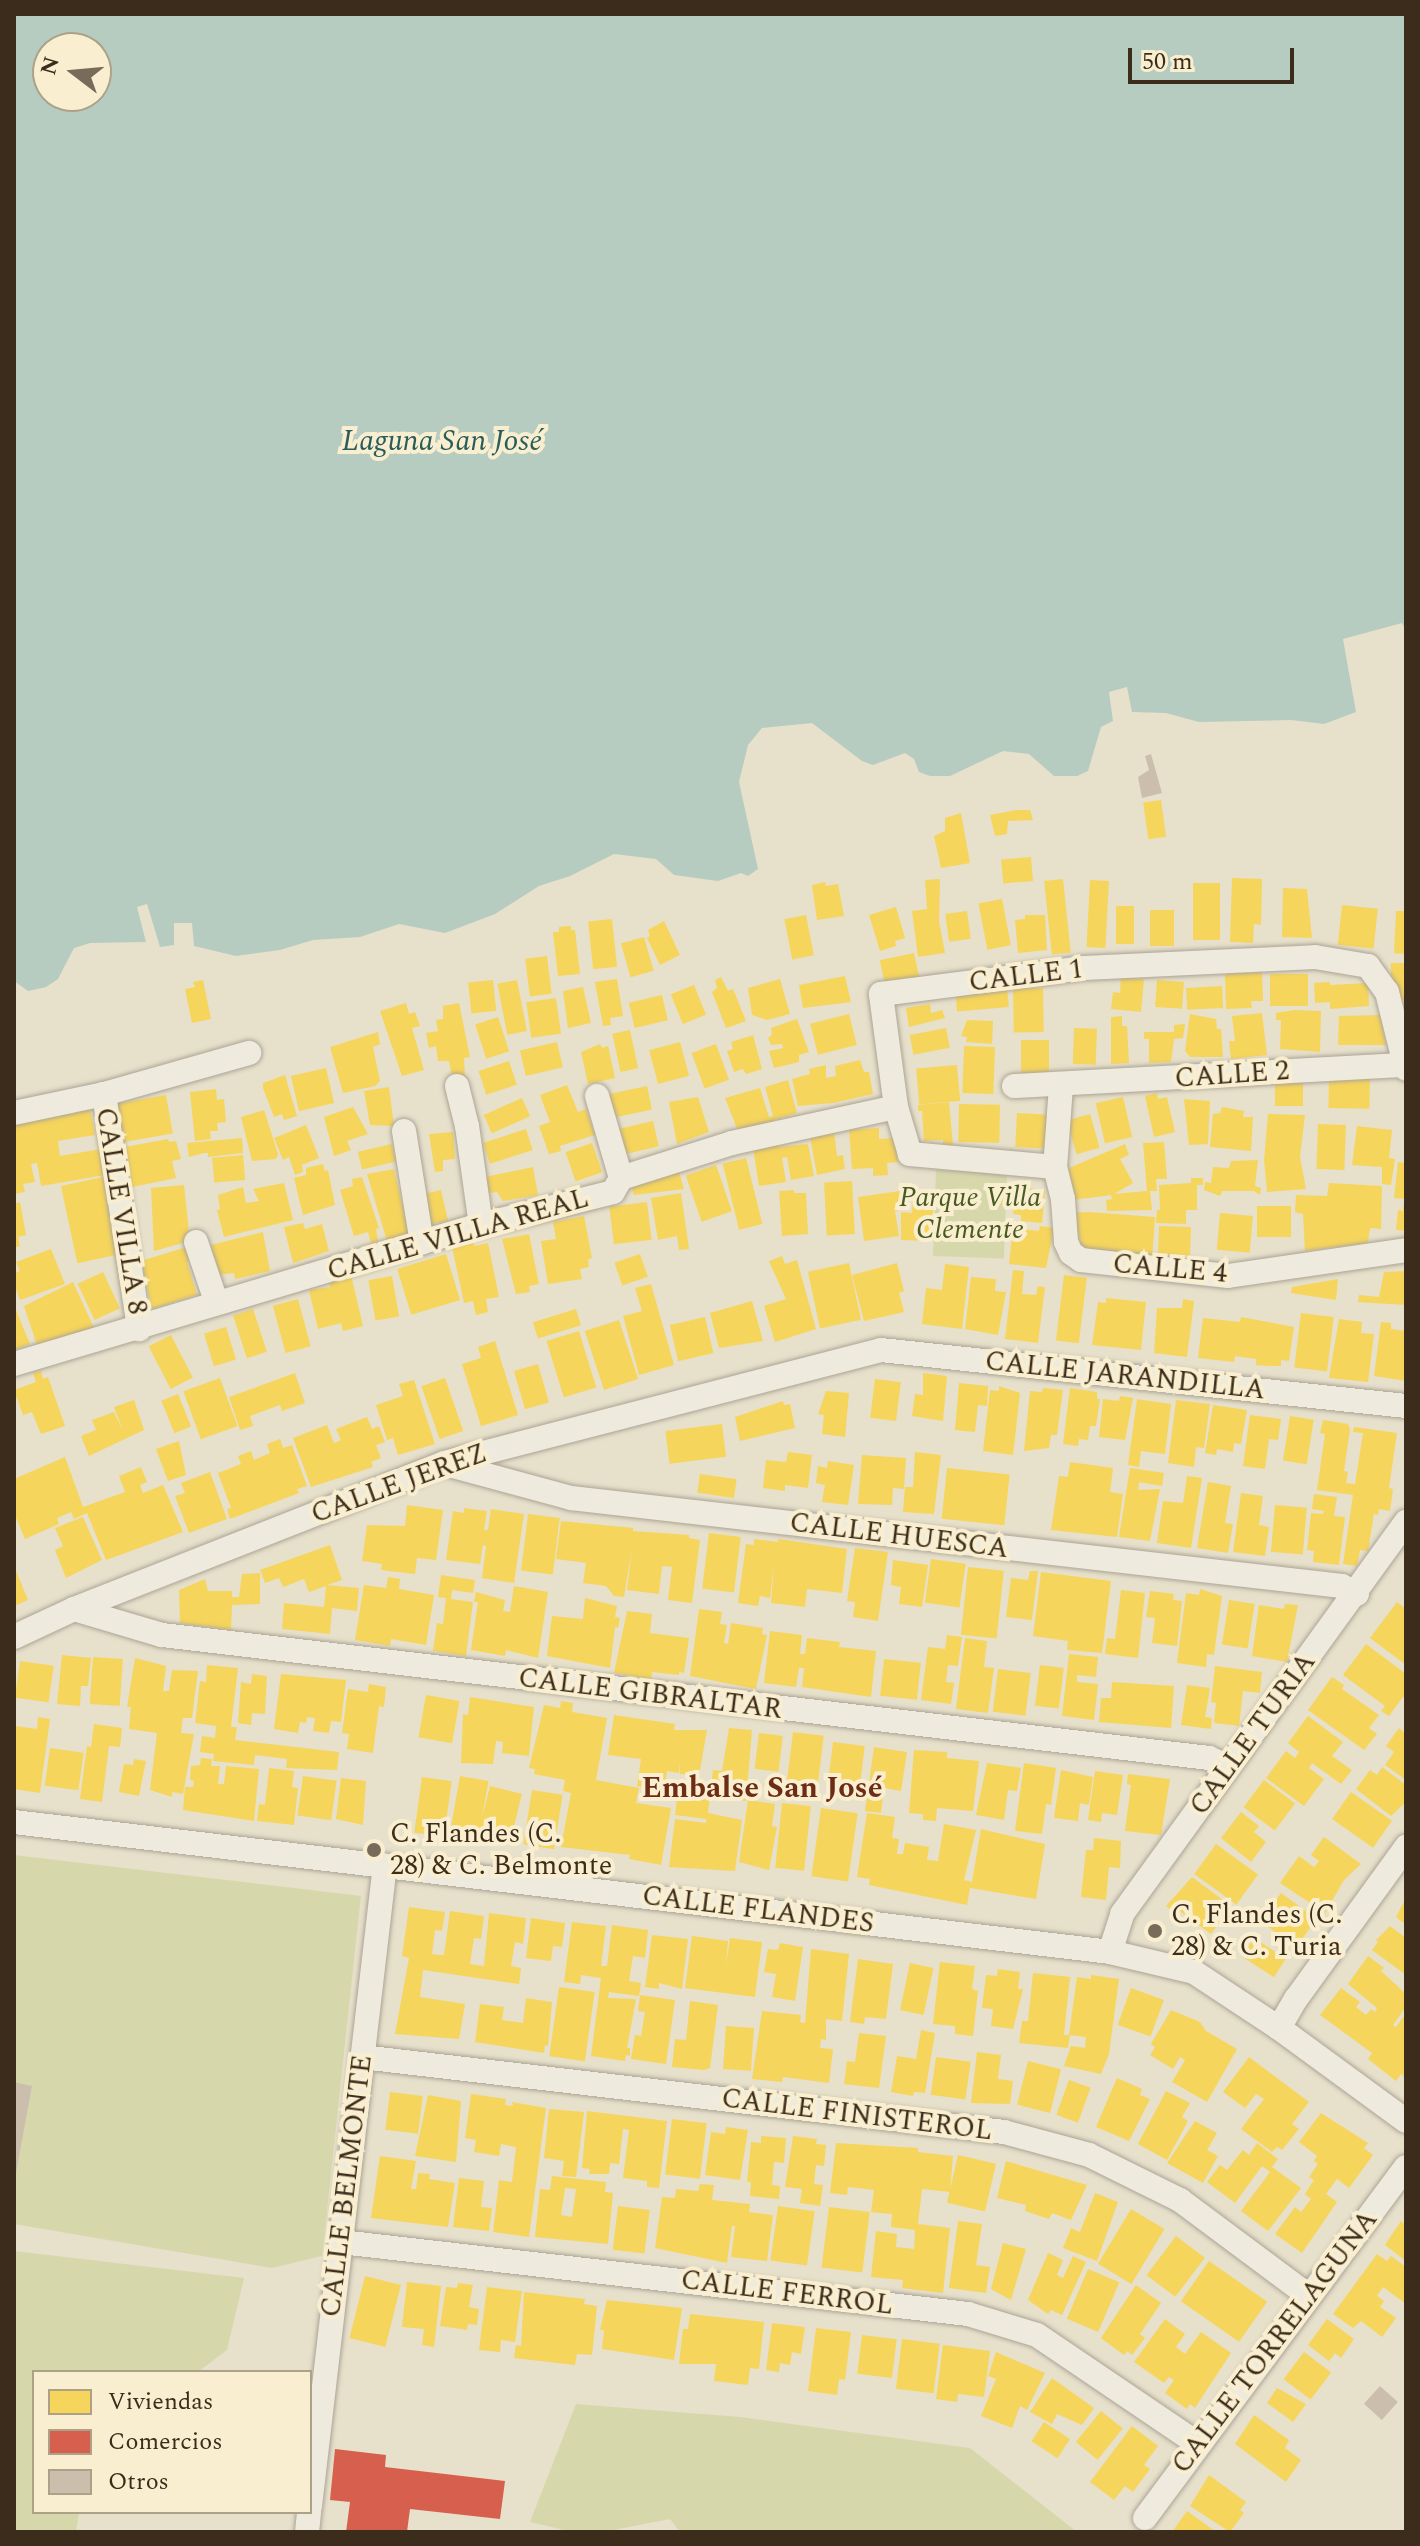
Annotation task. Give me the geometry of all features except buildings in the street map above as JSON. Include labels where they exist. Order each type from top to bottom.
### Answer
[{"type":"street","name":"CALLE 1","points":[[1055,1167],[910,1154],[896,1107],[881,994],[1084,968],[1315,957],[1368,966],[1387,992],[1404,1067]]},
{"type":"street","points":[[14,1113],[104,1094],[249,1053]]},
{"type":"street","name":"CALLE 2","points":[[1014,1086],[1404,1067]]},
{"type":"street","points":[[457,1086],[467,1126],[481,1225]]},
{"type":"street","points":[[1055,1167],[1061,1086]]},
{"type":"street","name":"CALLE VILLA 8","points":[[104,1094],[139,1329]]},
{"type":"street","points":[[597,1096],[621,1178]]},
{"type":"street","name":"CALLE VILLA REAL","points":[[14,1364],[139,1329],[216,1301],[481,1225],[613,1192],[621,1178],[732,1143],[896,1107]]},
{"type":"street","points":[[404,1131],[422,1243]]},
{"type":"street","name":"CALLE 4","points":[[1055,1167],[1063,1199],[1066,1242],[1071,1253],[1081,1260],[1228,1276],[1406,1250]]},
{"type":"street","points":[[196,1242],[216,1301]]},
{"type":"street","name":"CALLE JARANDILLA","points":[[844,1360],[881,1350],[1406,1406]]},
{"type":"street","name":"CALLE JEREZ","points":[[14,1637],[74,1609],[444,1463],[844,1360]]},
{"type":"street","name":"CALLE HUESCA","points":[[444,1463],[571,1498],[1342,1586],[1357,1594]]},
{"type":"street","name":"CALLE TURIA","points":[[1110,1952],[1122,1914],[1357,1594],[1406,1522]]},
{"type":"street","name":"CALLE GIBRALTAR","points":[[74,1609],[162,1635],[1209,1758],[1228,1767]]},
{"type":"street","name":"CALLE FLANDES","points":[[14,1822],[1110,1952],[1194,1972],[1279,2028],[1406,2121]]},
{"type":"street","points":[[1279,2028],[1296,1999],[1406,1847]]},
{"type":"street","name":"CALLE BELMONTE","points":[[312,2492],[385,1865]]},
{"type":"street","name":"CALLE FINISTEROL","points":[[362,2057],[1004,2132],[1089,2155],[1180,2200],[1309,2296]]},
{"type":"street","name":"CALLE TORRELAGUNA","points":[[1145,2518],[1406,2167]]},
{"type":"street","name":"CALLE FERROL","points":[[341,2242],[968,2314],[1037,2335],[1198,2444]]},
{"type":"green space","name":"Parque Villa Clemente","points":[[936,1170],[1007,1172],[1004,1258],[933,1256]]},
{"type":"green space","points":[[14,1855],[361,1896],[322,2256],[272,2268],[14,2224]]},
{"type":"green space","points":[[14,2251],[244,2278],[227,2350],[201,2370],[32,2370],[32,2514],[79,2514],[76,2532],[14,2532]]},
{"type":"green space","points":[[576,2404],[740,2417],[970,2448],[1077,2532],[680,2532],[670,2519],[603,2532],[573,2532],[530,2522]]},
{"type":"water","name":"Laguna San José","points":[[14,14],[1406,14],[1406,631],[1402,623],[1343,639],[1356,712],[1324,724],[1291,720],[1199,722],[1166,713],[1132,712],[1127,687],[1109,692],[1113,721],[1101,727],[1088,771],[1077,776],[1054,776],[1029,754],[1003,751],[950,776],[930,776],[919,772],[914,759],[905,753],[873,765],[862,761],[812,723],[762,728],[748,745],[739,782],[758,869],[748,876],[741,873],[718,881],[674,875],[656,859],[614,854],[570,876],[539,886],[495,914],[445,933],[399,924],[360,937],[313,940],[280,950],[236,956],[194,946],[192,923],[174,923],[174,945],[160,947],[147,904],[137,907],[146,942],[90,943],[74,948],[58,979],[46,987],[28,991],[14,981]]},
{"type":"place","name":"C. Flandes (C. 28) & C. Belmonte","points":[[374,1850]]},
{"type":"place","name":"C. Flandes (C. 28) & C. Turia","points":[[1155,1931]]},
{"type":"district","name":"Embalse San José","points":[[762,1788]]}]
